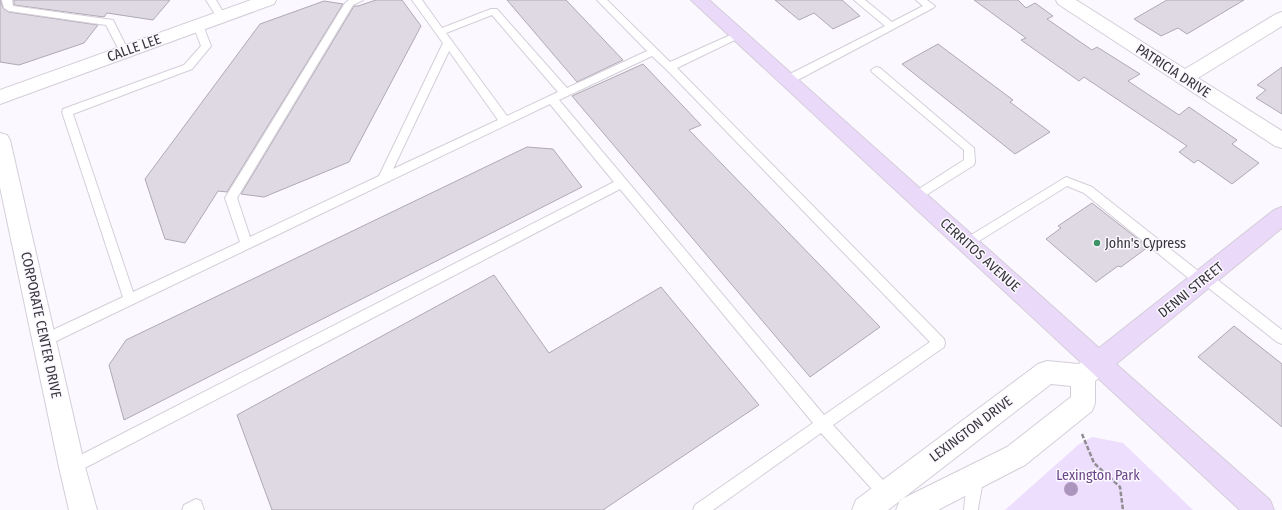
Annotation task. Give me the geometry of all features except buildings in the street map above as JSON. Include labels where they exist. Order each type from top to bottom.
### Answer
[{"type":"main road","name":"CERRITOS AVENUE","points":[[699,0],[967,243],[1091,370],[1260,510]]},
{"type":"main road","name":"DENNI STREET","points":[[1091,370],[1282,216]]},
{"type":"street","name":"CALLE LEE","points":[[0,96],[268,0]]},
{"type":"street","name":"PATRICIA DRIVE","points":[[1064,0],[1282,141]]},
{"type":"street","points":[[1184,78],[1282,18]]},
{"type":"street","name":"CORPORATE CENTER DRIVE","points":[[0,140],[72,468],[83,510]]},
{"type":"street","points":[[910,510],[1016,456],[1073,412],[1083,403],[1091,370]]},
{"type":"street","name":"LEXINGTON DRIVE","points":[[866,510],[1047,372],[1091,370]]},
{"type":"lane","points":[[7,0],[8,8],[110,22],[124,52]]},
{"type":"lane","points":[[211,0],[221,17]]},
{"type":"lane","points":[[247,244],[231,198],[350,3],[358,0]]},
{"type":"lane","points":[[417,0],[505,121]]},
{"type":"lane","points":[[602,0],[652,52],[670,67],[940,343],[700,510]]},
{"type":"lane","points":[[859,0],[891,26]]},
{"type":"lane","points":[[788,80],[930,6],[921,0]]},
{"type":"lane","points":[[440,32],[494,11],[565,93]]},
{"type":"lane","points":[[130,300],[67,112],[188,67],[206,46],[198,25]]},
{"type":"lane","points":[[670,67],[738,35]]},
{"type":"lane","points":[[383,179],[448,43]]},
{"type":"lane","points":[[45,340],[652,52]]},
{"type":"lane","points":[[876,70],[969,148],[970,162],[916,196]]},
{"type":"lane","points":[[552,99],[822,424],[886,494]]},
{"type":"lane","points":[[967,243],[1066,181],[1088,190],[1282,338]]},
{"type":"lane","points":[[72,468],[622,183]]},
{"type":"lane","points":[[971,510],[972,495],[977,475]]},
{"type":"lane","points":[[189,510],[196,506],[197,510]]},
{"type":"path","points":[[1073,412],[1094,463],[1120,487],[1123,510]]},
{"type":"green space","name":"Lexington Park","points":[[1092,437],[1123,443],[1193,510],[1005,510],[1078,445]]},
{"type":"place","name":"John's Cypress","points":[[1097,243]]}]
